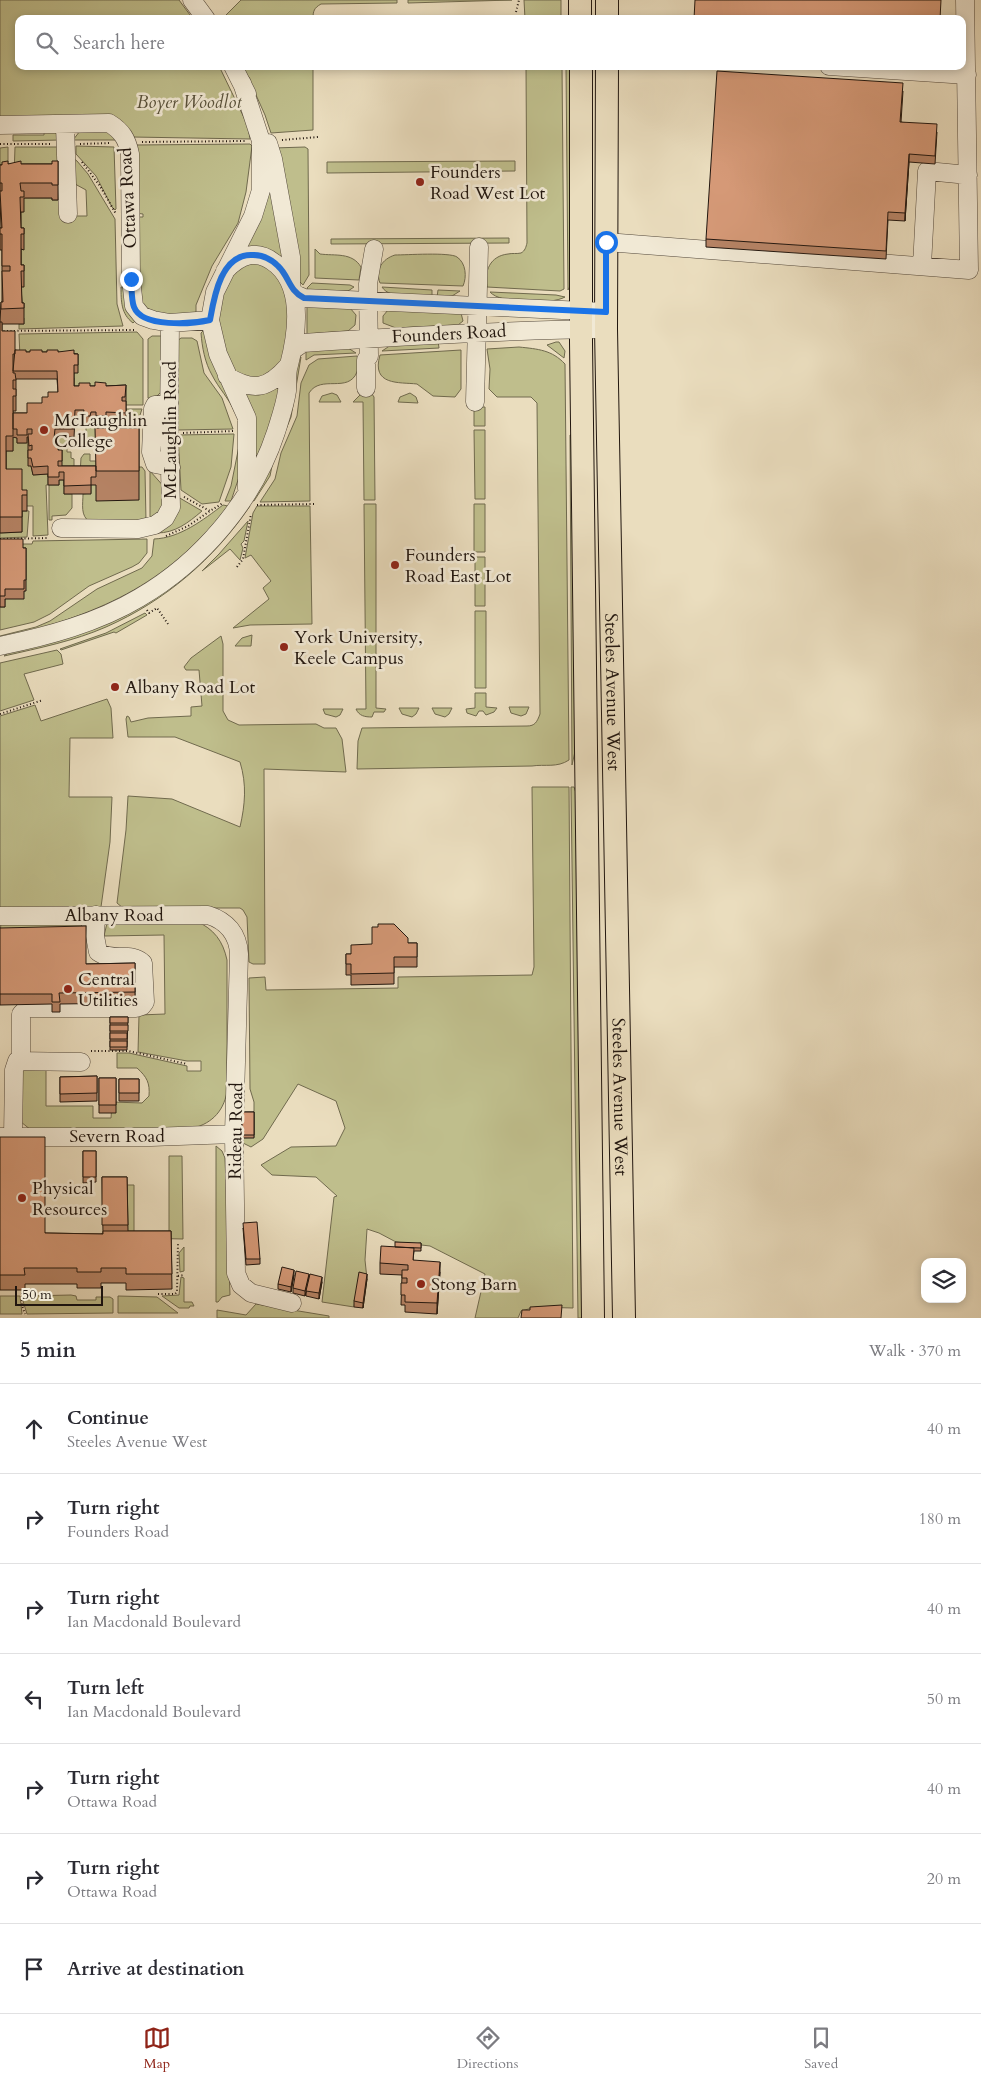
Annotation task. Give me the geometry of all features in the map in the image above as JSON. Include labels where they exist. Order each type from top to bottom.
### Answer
[{"type":"main road","points":[[580,0],[580,15]]},
{"type":"main road","points":[[607,0],[607,15]]},
{"type":"main road","name":"Steeles Avenue West","points":[[581,70],[581,320],[593,1318]]},
{"type":"main road","name":"Steeles Avenue West","points":[[607,70],[606,320],[624,1318]]},
{"type":"main road","points":[[581,240],[606,242]]},
{"type":"street","points":[[192,0],[203,15]]},
{"type":"street","points":[[965,0],[965,15]]},
{"type":"street","points":[[606,242],[969,270],[966,38]]},
{"type":"street","points":[[0,646],[41,637],[77,626],[139,598],[181,569],[211,540],[241,504],[250,499],[276,433],[287,392],[288,366],[293,350],[293,290],[291,257],[273,159],[268,142],[235,70]]},
{"type":"street","points":[[890,70],[967,75]]},
{"type":"street","points":[[242,83],[260,141],[261,190],[252,216],[216,292],[210,320],[213,340],[246,418],[250,499]]},
{"type":"street","name":"Ottawa Road","points":[[0,125],[109,124],[120,130],[128,142],[130,154],[131,279],[134,306],[142,316],[170,323],[210,320]]},
{"type":"street","points":[[65,125],[68,214]]},
{"type":"street","points":[[922,266],[927,171],[968,175]]},
{"type":"street","points":[[475,402],[484,365],[476,358],[479,247]]},
{"type":"street","points":[[371,388],[375,360],[369,356],[368,284],[374,250]]},
{"type":"street","points":[[225,271],[240,257],[251,254],[263,256],[280,268],[293,290]]},
{"type":"street","name":"Founders Road","points":[[293,290],[304,298],[478,305],[581,320]]},
{"type":"street","name":"Founders Road","points":[[293,350],[303,343],[478,331],[581,320],[606,320]]},
{"type":"street","name":"McLaughlin Road","points":[[55,533],[138,530],[155,525],[165,518],[171,507],[170,323]]},
{"type":"street","points":[[227,376],[246,386],[265,385],[280,376],[288,366]]},
{"type":"street","points":[[21,1060],[21,1014],[28,1008],[136,1008],[144,1002],[143,963],[135,958],[112,957],[98,952],[95,936],[96,915]]},
{"type":"street","name":"Albany Road","points":[[0,916],[208,915],[226,924]]},
{"type":"street","name":"Rideau Road","points":[[226,924],[235,935],[239,954],[234,1134],[236,1273],[241,1285],[251,1293],[292,1303]]},
{"type":"street","points":[[6,1137],[14,1065],[21,1060],[85,1057]]},
{"type":"street","name":"Severn Road","points":[[6,1137],[151,1137],[234,1134]]},
{"type":"path","points":[[516,12],[519,0]]},
{"type":"path","points":[[281,140],[318,137]]},
{"type":"path","points":[[135,142],[246,141]]},
{"type":"path","points":[[73,144],[116,143]]},
{"type":"path","points":[[0,144],[52,144]]},
{"type":"path","points":[[81,161],[100,186],[118,218]]},
{"type":"path","points":[[0,331],[138,330]]},
{"type":"path","points":[[178,433],[236,431]]},
{"type":"path","points":[[78,447],[100,446]]},
{"type":"path","points":[[178,494],[210,511]]},
{"type":"path","points":[[250,499],[315,504]]},
{"type":"path","points":[[165,536],[188,526],[222,503],[231,503]]},
{"type":"path","points":[[237,567],[243,559],[252,514]]},
{"type":"path","points":[[0,539],[55,533]]},
{"type":"path","points":[[146,608],[149,613],[157,608],[168,624]]},
{"type":"path","points":[[0,714],[43,700]]},
{"type":"path","points":[[85,1057],[128,1051],[187,1064]]},
{"type":"path","points":[[158,1294],[175,1294],[177,1292],[178,1243]]},
{"type":"path","points":[[178,1276],[184,1275]]},
{"type":"path","points":[[22,1293],[22,1305],[26,1314]]},
{"type":"green space","name":"Boyer Woodlot","points":[[0,0],[179,0],[190,15],[15,15],[15,70],[221,70],[248,126],[250,139],[132,137],[126,128],[0,119]]},
{"type":"green space","points":[[241,0],[397,0],[397,3],[321,4],[314,10],[313,15],[226,15]]},
{"type":"green space","points":[[408,0],[512,0],[408,3]]},
{"type":"green space","points":[[524,0],[561,0],[561,15],[525,15]]},
{"type":"green space","points":[[245,70],[313,70],[313,130],[271,133]]},
{"type":"green space","points":[[526,70],[562,70],[564,289],[560,291],[487,287],[486,275],[493,261],[502,255],[521,253],[527,243]]},
{"type":"green space","points":[[566,70],[571,70],[572,282],[568,290]]},
{"type":"green space","points":[[44,129],[56,133],[60,140],[13,141],[13,135],[44,135]]},
{"type":"green space","points":[[105,130],[118,140],[73,140],[80,131]]},
{"type":"green space","points":[[250,144],[252,146],[246,192],[238,223],[212,266],[196,305],[196,315],[165,316],[152,312],[139,301],[135,217],[143,217],[143,214],[135,213],[135,145]]},
{"type":"green space","points":[[76,146],[114,147],[115,210],[96,176],[76,154]]},
{"type":"green space","points":[[8,147],[8,177],[0,180],[0,148]]},
{"type":"green space","points":[[15,147],[60,147],[60,177],[14,177]]},
{"type":"green space","points":[[305,147],[308,149],[309,275],[303,285],[299,281],[273,148]]},
{"type":"green space","points":[[73,158],[88,174],[115,219],[117,304],[123,326],[19,329],[19,324],[24,324],[24,318],[22,318],[20,212],[23,212],[20,198],[52,198],[52,200],[58,200],[61,203],[62,216],[87,216],[86,190],[75,184]]},
{"type":"green space","points":[[515,161],[515,171],[327,173],[327,162]]},
{"type":"green space","points":[[269,174],[287,263],[242,250]]},
{"type":"green space","points":[[509,238],[509,243],[331,244],[331,239]]},
{"type":"green space","points":[[315,249],[320,254],[353,259],[361,267],[359,280],[315,278]]},
{"type":"green space","points":[[395,255],[453,255],[460,260],[465,270],[463,286],[380,283],[379,269],[386,259]]},
{"type":"green space","points":[[260,259],[280,276],[290,314],[284,357],[267,379],[244,380],[228,364],[218,317],[220,301],[232,269]]},
{"type":"green space","points":[[312,283],[350,285],[354,287],[348,291],[309,291],[307,288]]},
{"type":"green space","points":[[121,287],[126,287],[136,320],[133,323],[124,311]]},
{"type":"green space","points":[[382,287],[432,290],[432,297],[398,296],[391,294]]},
{"type":"green space","points":[[438,290],[460,291],[452,296],[437,297]]},
{"type":"green space","points":[[490,292],[565,297],[558,300],[526,302],[504,299]]},
{"type":"green space","points":[[307,304],[350,308],[356,315],[355,325],[348,331],[307,334]]},
{"type":"green space","points":[[388,310],[461,313],[463,321],[458,325],[396,328],[383,323],[383,316]]},
{"type":"green space","points":[[203,331],[238,412],[235,413],[210,370],[202,344],[201,333]]},
{"type":"green space","points":[[137,332],[143,339],[143,405],[125,405],[74,394],[74,378],[20,358],[19,334]]},
{"type":"green space","points":[[152,336],[163,336],[162,391],[153,400],[148,398],[148,339]]},
{"type":"green space","points":[[181,338],[192,338],[197,341],[204,373],[222,398],[233,429],[178,430],[177,341]]},
{"type":"green space","points":[[438,341],[439,348],[382,351],[391,345]]},
{"type":"green space","points":[[559,342],[565,351],[564,358],[547,345]]},
{"type":"green space","points":[[519,347],[550,353],[565,364],[569,760],[560,764],[532,766],[357,769],[358,741],[362,728],[530,726],[535,723],[540,714],[537,403],[531,397],[497,397],[489,389],[490,369],[487,349]]},
{"type":"green space","points":[[348,348],[356,353],[314,355],[306,360],[306,351]]},
{"type":"green space","points":[[461,350],[461,389],[455,397],[433,396],[417,384],[388,380],[379,372],[380,355]]},
{"type":"green space","points":[[357,356],[358,368],[353,378],[347,382],[320,385],[309,393],[310,501],[260,502],[275,479],[281,453],[297,416],[301,383],[309,365],[318,359]]},
{"type":"green space","points":[[299,357],[301,357],[291,417],[273,461],[270,476],[254,501],[249,500]]},
{"type":"green space","points":[[285,379],[256,469],[241,388]]},
{"type":"green space","points":[[332,393],[337,395],[341,402],[319,402],[322,396]]},
{"type":"green space","points":[[410,393],[416,397],[418,403],[398,402],[400,397]]},
{"type":"green space","points":[[361,394],[372,394],[374,397],[375,500],[364,500],[363,402],[353,402]]},
{"type":"green space","points":[[474,407],[485,407],[485,426],[474,426]]},
{"type":"green space","points":[[126,409],[142,409],[138,428],[107,442],[86,442],[86,424],[91,420],[96,420],[96,424],[106,424],[106,420],[125,421]]},
{"type":"green space","points":[[474,430],[485,430],[485,499],[475,499]]},
{"type":"green space","points":[[234,434],[231,467],[219,502],[202,504],[181,490],[178,435]]},
{"type":"green space","points":[[570,435],[572,435],[576,747],[572,765]]},
{"type":"green space","points":[[13,437],[17,438],[17,443],[26,443],[27,437],[32,437],[31,466],[33,475],[48,474],[48,485],[46,485],[48,535],[33,536],[33,506],[22,506],[6,484],[6,451],[13,451]]},
{"type":"green space","points":[[55,437],[67,437],[67,452],[71,452],[71,458],[74,459],[74,474],[58,474]]},
{"type":"green space","points":[[239,446],[240,474],[231,501],[225,501],[231,486]]},
{"type":"green space","points":[[84,454],[90,454],[90,461],[96,461],[96,474],[80,474],[81,458]]},
{"type":"green space","points":[[142,467],[145,471],[146,521],[90,522],[85,516],[83,509],[83,494],[91,493],[91,485]]},
{"type":"green space","points":[[150,471],[166,489],[163,507],[150,520]]},
{"type":"green space","points":[[59,480],[64,480],[64,494],[72,494],[72,508],[66,515],[52,516],[52,520],[49,520],[49,485],[59,485]]},
{"type":"green space","points":[[178,497],[202,511],[192,520],[181,526],[164,533],[157,533]]},
{"type":"green space","points":[[364,504],[376,504],[376,708],[386,709],[384,712],[374,712],[372,717],[362,716],[356,709],[366,709]]},
{"type":"green space","points":[[474,504],[485,504],[485,552],[474,552]]},
{"type":"green space","points":[[223,505],[228,506],[180,558],[127,594],[98,608],[67,619],[0,639],[0,636],[36,627],[50,621],[97,589],[142,568],[152,556],[154,539],[182,532]]},
{"type":"green space","points":[[250,506],[221,544],[204,561],[187,577],[148,605],[128,617],[94,632],[56,644],[4,656],[12,650],[107,622],[246,507]]},
{"type":"green space","points":[[257,506],[310,506],[312,624],[250,625],[233,628],[269,599],[263,588],[271,581],[251,555],[245,558],[253,513]]},
{"type":"green space","points":[[22,511],[29,511],[27,537],[0,538],[0,533],[22,532]]},
{"type":"green space","points":[[248,521],[244,541],[241,544],[243,548],[240,560],[230,549],[202,571],[219,554]]},
{"type":"green space","points":[[147,539],[147,553],[139,563],[89,586],[50,614],[34,622],[0,630],[0,607],[5,607],[5,599],[25,591],[15,544],[32,544],[33,541]]},
{"type":"green space","points":[[475,557],[485,557],[485,606],[475,606]]},
{"type":"green space","points":[[475,611],[486,611],[486,688],[475,688]]},
{"type":"green space","points":[[145,613],[147,615],[116,633],[114,632],[60,649],[106,633]]},
{"type":"green space","points":[[252,635],[251,646],[235,646],[242,638]]},
{"type":"green space","points":[[221,636],[223,644],[223,711],[228,720],[239,725],[316,724],[324,728],[336,728],[342,739],[346,772],[264,769],[265,964],[249,962],[247,917],[240,908],[123,908],[117,903],[128,796],[172,799],[240,827],[243,811],[244,779],[240,762],[175,737],[128,737],[126,719],[127,716],[129,717],[131,722],[148,718],[191,716],[191,707],[202,706],[199,670],[186,670],[184,667],[191,658]]},
{"type":"green space","points":[[57,650],[61,654],[63,664],[24,674],[34,700],[0,711],[0,663]]},
{"type":"green space","points":[[475,693],[486,693],[486,707],[497,708],[494,712],[486,715],[483,711],[479,711],[476,716],[467,713],[466,709],[475,708]]},
{"type":"green space","points":[[107,699],[111,708],[113,738],[70,738],[69,797],[112,797],[110,842],[101,907],[0,909],[0,716],[35,705],[41,721]]},
{"type":"green space","points":[[509,707],[529,707],[526,714],[521,716],[511,713]]},
{"type":"green space","points":[[399,708],[419,708],[412,717],[402,714]]},
{"type":"green space","points":[[432,708],[452,708],[445,717],[435,714]]},
{"type":"green space","points":[[323,709],[343,709],[340,715],[336,717],[325,714]]},
{"type":"green space","points":[[532,787],[569,787],[573,1308],[536,1307],[521,1311],[518,1318],[475,1318],[485,1274],[430,1246],[396,1242],[367,1229],[365,1260],[367,1279],[359,1278],[354,1307],[322,1302],[334,1197],[337,1196],[316,1177],[272,1175],[261,1165],[291,1147],[336,1146],[345,1128],[336,1101],[298,1084],[263,1139],[251,1147],[241,1142],[242,1138],[254,1137],[254,1102],[250,1089],[249,978],[265,977],[266,990],[398,988],[398,977],[532,975],[534,967]]},
{"type":"green space","points":[[571,787],[574,787],[577,796],[585,1318],[578,1318]]},
{"type":"green space","points":[[1,921],[79,923],[83,927],[0,938]]},
{"type":"green space","points":[[196,921],[217,936],[227,960],[227,1092],[219,1112],[209,1121],[189,1129],[31,1130],[21,1122],[22,1070],[46,1069],[46,1106],[93,1106],[93,1118],[111,1118],[112,1102],[142,1103],[149,1096],[147,1080],[137,1068],[117,1068],[117,1053],[129,1053],[187,1066],[187,1071],[201,1071],[201,1061],[187,1061],[138,1052],[139,1015],[165,1014],[164,935],[104,936],[107,923]]},
{"type":"green space","points":[[216,1146],[222,1151],[225,1158],[230,1295],[222,1297],[218,1302],[216,1302]]},
{"type":"green space","points":[[169,1156],[182,1156],[183,1239],[99,1237],[102,1233],[127,1233],[127,1185],[134,1185],[134,1235],[169,1236]]},
{"type":"green space","points":[[184,1247],[184,1271],[180,1272],[179,1253]]},
{"type":"green space","points":[[181,1277],[184,1278],[184,1302],[192,1302],[194,1306],[189,1308],[179,1308],[162,1296],[179,1295]]},
{"type":"green space","points":[[0,1296],[20,1296],[22,1314],[0,1314]]},
{"type":"green space","points":[[26,1296],[76,1296],[77,1300],[96,1300],[96,1297],[110,1297],[113,1299],[113,1313],[27,1314],[23,1301]]},
{"type":"green space","points":[[118,1296],[157,1297],[178,1313],[118,1313]]},
{"type":"green space","points":[[256,1304],[329,1316],[329,1318],[217,1318],[217,1310],[246,1315]]},
{"type":"building","points":[[695,0],[941,0],[940,15],[694,15]]},
{"type":"building","points":[[717,71],[903,83],[900,122],[937,124],[935,156],[909,154],[905,213],[888,212],[886,251],[706,239]]},
{"type":"building","points":[[8,161],[8,164],[21,161],[21,164],[52,164],[52,161],[58,161],[58,185],[52,185],[52,183],[20,183],[21,191],[24,191],[24,197],[20,197],[21,228],[24,228],[24,234],[21,234],[21,265],[24,265],[24,271],[21,271],[22,303],[24,303],[24,308],[1,309],[1,302],[3,302],[2,271],[10,271],[10,266],[2,266],[0,191],[2,191],[2,183],[0,183],[0,165],[2,165],[2,162]]},
{"type":"building","points":[[0,322],[2,322],[2,331],[15,331],[13,373],[15,373],[16,380],[13,380],[13,389],[16,389],[16,396],[13,396],[13,436],[6,436],[6,469],[22,469],[22,490],[27,490],[27,495],[22,495],[22,517],[0,517]]},
{"type":"building","name":"McLaughlin College","points":[[15,350],[30,352],[30,350],[42,350],[42,352],[47,352],[47,350],[58,350],[58,352],[74,350],[74,354],[78,354],[78,365],[74,365],[74,386],[79,386],[79,383],[90,383],[90,386],[95,386],[95,382],[106,383],[106,386],[126,385],[125,397],[122,397],[122,401],[126,401],[126,413],[106,412],[106,416],[96,416],[96,412],[91,412],[90,416],[83,416],[84,410],[75,410],[74,429],[55,429],[54,438],[58,438],[58,450],[62,450],[62,461],[58,461],[58,466],[96,466],[96,477],[91,477],[91,485],[64,486],[64,472],[59,472],[59,477],[48,477],[48,466],[33,467],[31,458],[28,458],[28,450],[32,450],[32,445],[29,446],[28,434],[32,434],[32,429],[27,429],[27,435],[17,435],[17,429],[13,429],[13,413],[27,413],[27,403],[42,403],[42,397],[48,397],[48,392],[58,392],[57,371],[13,371]]},
{"type":"building","points":[[95,428],[139,428],[139,471],[96,471]]},
{"type":"building","points":[[0,539],[23,539],[23,548],[26,548],[26,580],[24,580],[24,589],[5,589],[5,596],[0,596]]},
{"type":"building","points":[[378,924],[394,924],[408,938],[408,943],[417,943],[417,957],[394,957],[394,973],[351,974],[351,964],[346,964],[346,954],[351,954],[351,945],[372,944],[372,927],[378,927]]},
{"type":"building","name":"Central Utilities","points":[[86,926],[86,964],[135,963],[135,992],[59,993],[60,1002],[52,1002],[52,994],[0,994],[0,928]]},
{"type":"building","points":[[110,1017],[128,1017],[128,1023],[110,1023]]},
{"type":"building","points":[[110,1025],[128,1025],[128,1031],[110,1031]]},
{"type":"building","points":[[110,1033],[127,1033],[127,1039],[110,1039]]},
{"type":"building","points":[[110,1041],[127,1041],[127,1047],[110,1047]]},
{"type":"building","points":[[97,1076],[97,1093],[60,1094],[60,1077]]},
{"type":"building","points":[[99,1078],[116,1078],[116,1105],[99,1105]]},
{"type":"building","points":[[119,1079],[139,1079],[139,1093],[119,1093]]},
{"type":"building","points":[[242,1112],[254,1112],[254,1135],[242,1135]]},
{"type":"building","name":"Physical Resources","points":[[0,1137],[45,1137],[45,1233],[103,1234],[103,1231],[171,1231],[172,1274],[126,1274],[126,1268],[101,1268],[101,1272],[77,1272],[77,1268],[24,1268],[25,1275],[0,1275]]},
{"type":"building","points":[[83,1151],[96,1151],[96,1177],[83,1177]]},
{"type":"building","points":[[102,1177],[127,1177],[128,1225],[102,1225]]},
{"type":"building","points":[[257,1222],[260,1259],[246,1259],[243,1223]]},
{"type":"building","points":[[395,1242],[421,1243],[421,1248],[395,1247]]},
{"type":"building","name":"Stong Barn","points":[[381,1246],[414,1248],[413,1260],[440,1262],[437,1303],[405,1302],[405,1295],[401,1295],[401,1283],[407,1283],[407,1278],[402,1278],[402,1270],[408,1270],[408,1265],[380,1263]]},
{"type":"building","points":[[282,1267],[294,1270],[291,1287],[278,1284]]},
{"type":"building","points":[[296,1271],[309,1274],[305,1291],[293,1288]]},
{"type":"building","points":[[359,1272],[367,1274],[363,1303],[354,1301]]},
{"type":"building","points":[[310,1274],[322,1277],[319,1293],[306,1291]]},
{"type":"building","points":[[562,1305],[561,1318],[521,1318],[522,1310],[530,1310],[530,1307]]},
{"type":"place","name":"Founders Road West Lot","points":[[420,182]]},
{"type":"place","name":"McLaughlin College","points":[[44,430]]},
{"type":"place","name":"Founders Road East Lot","points":[[395,565]]},
{"type":"place","name":"York University, Keele Campus","points":[[284,647]]},
{"type":"place","name":"Albany Road Lot","points":[[115,687]]},
{"type":"place","name":"Central Utilities","points":[[68,989]]},
{"type":"place","name":"Physical Resources","points":[[22,1198]]},
{"type":"place","name":"Stong Barn","points":[[421,1284]]},
{"type":"route","points":[[131,279],[132,300],[138,313],[152,320],[170,323],[210,320],[216,292],[225,271],[235,260],[251,254],[263,256],[273,262],[280,268],[295,294],[304,298],[606,312],[606,242]]}]
